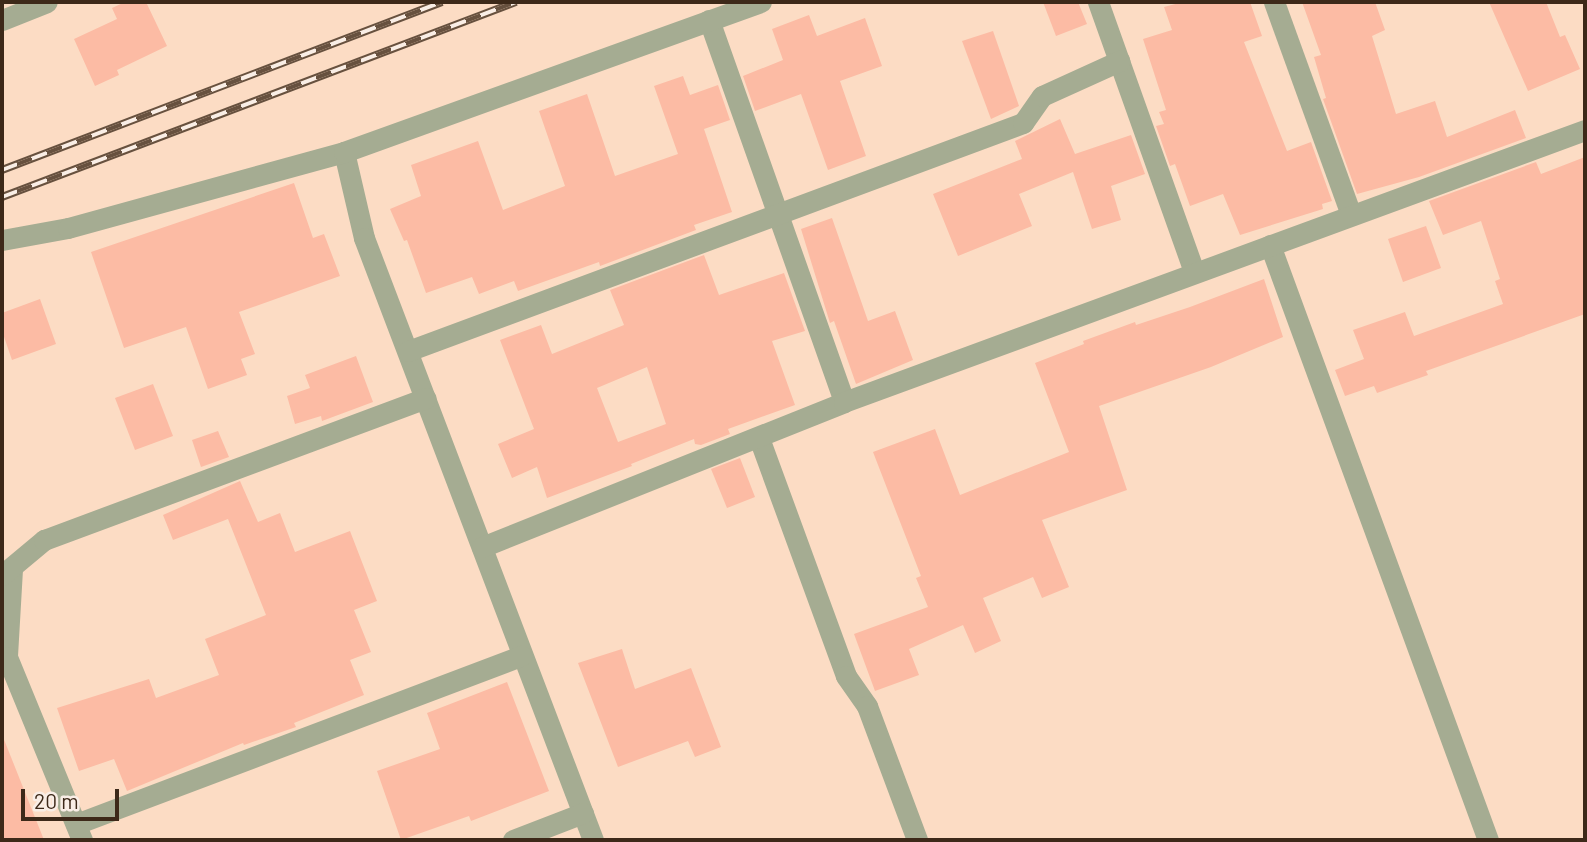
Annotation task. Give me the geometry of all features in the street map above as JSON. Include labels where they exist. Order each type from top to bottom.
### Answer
[{"type":"street","points":[[2,20],[47,2]]},
{"type":"street","points":[[2,240],[68,228],[344,152],[761,2]]},
{"type":"street","points":[[1098,2],[1194,272]]},
{"type":"street","points":[[1274,2],[1351,215]]},
{"type":"street","points":[[709,20],[844,402]]},
{"type":"street","points":[[408,351],[1023,123],[1042,96],[1119,61]]},
{"type":"street","points":[[482,547],[844,402],[1585,130]]},
{"type":"street","points":[[344,152],[364,238],[593,840]]},
{"type":"street","points":[[1269,245],[1488,840]]},
{"type":"street","points":[[425,398],[44,540],[7,572],[7,657],[79,832],[521,656]]},
{"type":"street","points":[[759,438],[846,676],[867,706],[917,840]]},
{"type":"street","points":[[513,840],[583,813]]},
{"type":"building","points":[[125,2],[146,2],[167,46],[117,70],[119,75],[95,86],[74,39],[117,19],[112,8]]},
{"type":"building","points":[[1043,2],[1078,2],[1087,24],[1056,36]]},
{"type":"building","points":[[1183,2],[1250,2],[1262,36],[1244,42],[1287,151],[1311,142],[1332,201],[1322,204],[1323,209],[1240,235],[1223,194],[1190,206],[1175,164],[1170,166],[1156,126],[1164,124],[1159,112],[1166,110],[1143,39],[1172,30],[1164,7]]},
{"type":"building","points":[[1302,2],[1375,2],[1385,30],[1372,36],[1396,114],[1435,101],[1447,137],[1515,110],[1526,138],[1419,177],[1357,194],[1323,99],[1326,98],[1314,57],[1321,55]]},
{"type":"building","points":[[1489,2],[1546,2],[1560,37],[1565,35],[1580,69],[1528,91]]},
{"type":"building","points":[[809,15],[817,36],[865,18],[882,66],[840,81],[866,156],[828,170],[801,94],[755,111],[743,76],[783,60],[772,29]]},
{"type":"building","points":[[993,31],[1019,106],[991,119],[962,41]]},
{"type":"building","points":[[683,76],[690,95],[718,85],[730,120],[704,129],[732,212],[694,225],[696,230],[600,266],[599,262],[518,291],[514,281],[479,294],[472,277],[426,293],[407,240],[404,241],[390,209],[421,196],[411,165],[478,141],[503,210],[565,186],[539,111],[587,94],[615,176],[678,154],[654,86]]},
{"type":"building","points":[[1060,119],[1075,154],[1131,135],[1145,174],[1111,186],[1121,220],[1092,229],[1073,172],[1019,194],[1032,226],[958,256],[933,194],[1022,159],[1015,141]]},
{"type":"building","points":[[1585,157],[1585,314],[1426,371],[1428,375],[1377,393],[1374,386],[1345,396],[1335,370],[1364,359],[1353,330],[1405,312],[1414,336],[1503,304],[1495,281],[1500,279],[1481,221],[1443,235],[1429,201],[1536,162],[1541,174]]},
{"type":"building","points":[[294,183],[313,238],[324,234],[340,276],[239,312],[255,354],[241,359],[247,375],[208,389],[186,327],[124,348],[91,252]]},
{"type":"building","points":[[832,218],[868,321],[895,311],[913,360],[856,384],[834,321],[830,323],[801,229]]},
{"type":"building","points":[[1426,226],[1441,268],[1403,282],[1388,239]]},
{"type":"building","points":[[704,255],[719,295],[784,273],[805,331],[772,341],[795,405],[728,429],[730,434],[701,445],[695,444],[694,439],[547,498],[537,467],[512,478],[498,444],[534,429],[500,340],[541,325],[552,354],[624,325],[610,290]],"holes":[[[647,367],[666,424],[618,442],[597,388]]]},
{"type":"building","points":[[1264,279],[1283,337],[1211,367],[1099,406],[1127,490],[1042,520],[1069,587],[1042,598],[1033,577],[983,598],[1001,641],[975,653],[963,625],[909,649],[919,675],[875,691],[854,634],[928,607],[916,578],[921,576],[873,452],[935,429],[960,495],[1069,452],[1035,363],[1084,344],[1083,341],[1135,322],[1136,325],[1190,307]]},
{"type":"building","points":[[40,299],[56,344],[12,360],[2,331],[2,313]]},
{"type":"building","points":[[356,356],[373,402],[322,421],[321,416],[295,424],[287,396],[310,388],[305,375]]},
{"type":"building","points":[[153,384],[173,436],[135,450],[115,398]]},
{"type":"building","points":[[218,431],[229,457],[201,467],[192,440]]},
{"type":"building","points":[[740,458],[755,497],[727,508],[711,469]]},
{"type":"building","points":[[240,481],[258,522],[280,513],[295,552],[350,531],[377,601],[354,610],[371,652],[350,660],[364,695],[294,723],[296,727],[244,745],[243,743],[127,791],[114,759],[79,771],[57,708],[149,679],[156,698],[219,675],[205,639],[266,615],[228,519],[173,540],[163,515]]},
{"type":"building","points":[[622,649],[635,689],[691,668],[721,747],[695,757],[688,741],[618,767],[578,663]]},
{"type":"building","points":[[507,682],[549,791],[471,821],[469,816],[401,840],[377,771],[440,749],[427,713]]},
{"type":"building","points":[[3,737],[44,840],[2,840]]},
{"type":"railway","points":[[2,170],[442,2]]},
{"type":"railway","points":[[2,197],[516,2]]}]
